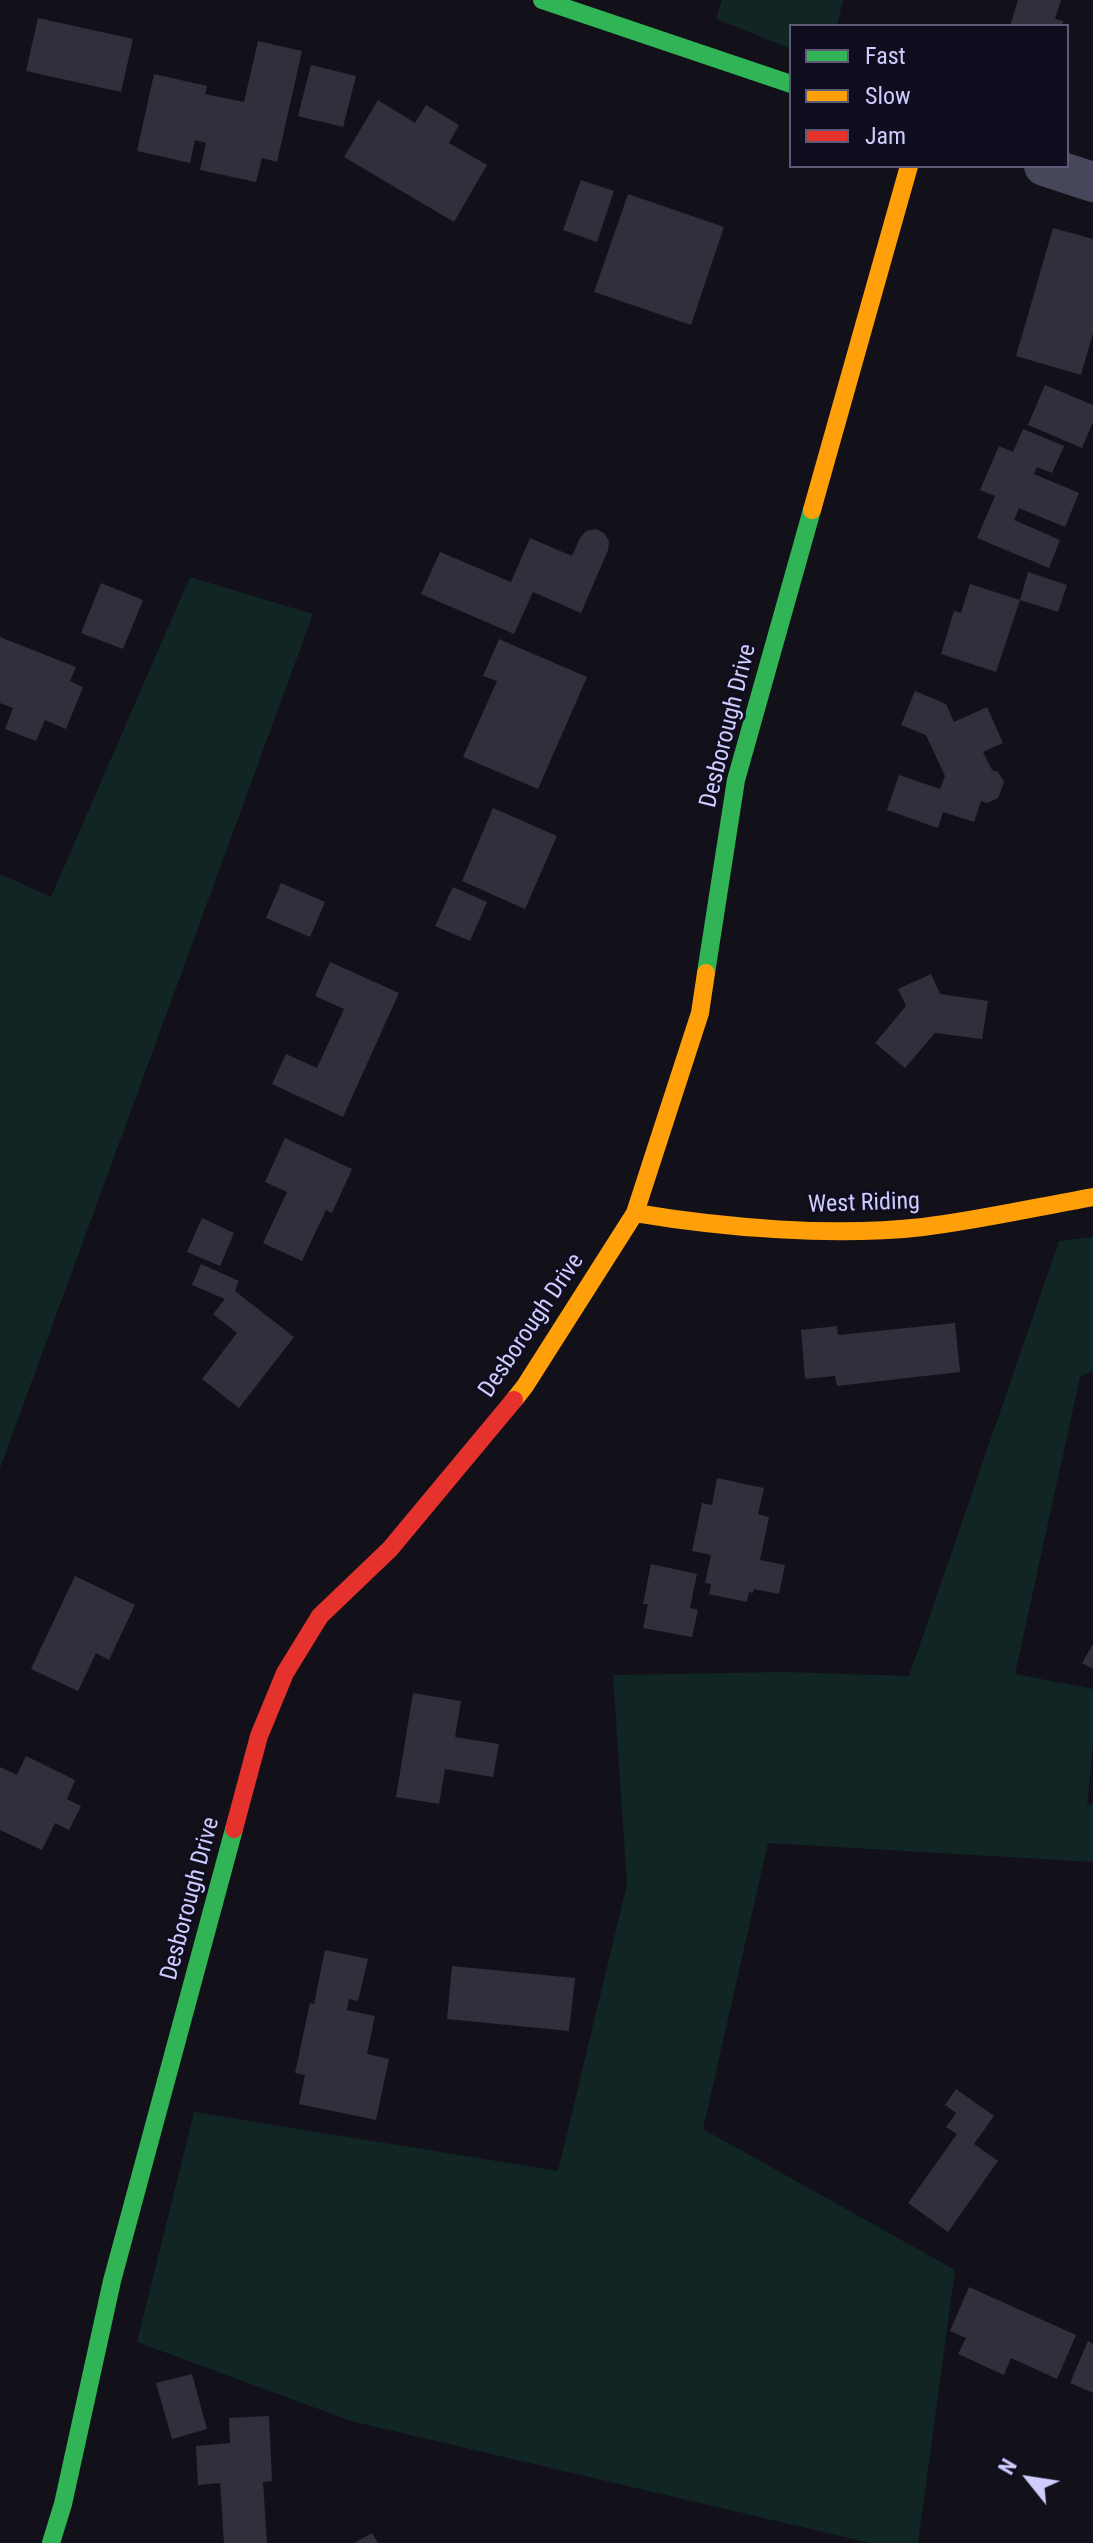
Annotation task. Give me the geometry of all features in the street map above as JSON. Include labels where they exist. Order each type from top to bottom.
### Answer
[{"type":"street","points":[[542,0],[789,83]]},
{"type":"street","name":"Desborough Drive","points":[[51,2543],[63,2504],[120,2251],[259,1736],[285,1673],[320,1616],[390,1549],[525,1386],[635,1213],[700,1013],[736,780],[908,168]]},
{"type":"street","points":[[1050,168],[1093,182]]},
{"type":"street","name":"West Riding","points":[[635,1213],[677,1220],[829,1232],[923,1227],[1093,1197]]},
{"type":"green space","points":[[722,0],[843,0],[837,24],[789,24],[789,48],[716,19]]},
{"type":"green space","points":[[190,577],[313,614],[0,1468],[0,874],[51,897]]},
{"type":"green space","points":[[1093,1237],[1093,1370],[1080,1377],[1015,1674],[1093,1689],[1093,1744],[1087,1806],[1093,1803],[1093,1862],[768,1843],[703,2129],[955,2270],[918,2543],[870,2543],[351,2421],[137,2342],[194,2112],[558,2171],[627,1884],[613,1675],[784,1672],[909,1676],[1059,1241]]},
{"type":"building","points":[[1018,0],[1061,0],[1055,19],[1063,21],[1062,24],[1011,24]]},
{"type":"building","points":[[38,18],[133,39],[121,92],[26,71]]},
{"type":"building","points":[[258,41],[302,51],[277,162],[262,158],[256,182],[200,170],[206,143],[195,140],[190,163],[137,151],[154,74],[207,86],[205,94],[244,102]]},
{"type":"building","points":[[311,65],[356,76],[343,127],[298,116]]},
{"type":"building","points":[[378,100],[415,123],[426,105],[459,125],[449,143],[487,165],[454,222],[344,157]]},
{"type":"building","points":[[581,180],[614,191],[597,242],[563,230]]},
{"type":"building","points":[[628,194],[724,227],[691,325],[594,292]]},
{"type":"building","points":[[1053,228],[1093,239],[1093,333],[1081,375],[1016,356]]},
{"type":"building","points":[[1045,385],[1093,405],[1093,422],[1082,448],[1028,425]]},
{"type":"building","points":[[1023,429],[1064,446],[1052,473],[1037,467],[1034,474],[1079,493],[1065,527],[1019,508],[1014,520],[1060,540],[1049,568],[977,538],[995,496],[980,490],[999,446],[1013,452]]},
{"type":"building","points":[[596,529],[604,533],[609,541],[608,550],[581,613],[533,592],[514,634],[421,594],[440,552],[511,582],[530,538],[572,556],[586,531]]},
{"type":"building","points":[[1028,572],[1067,585],[1058,612],[1020,600]]},
{"type":"building","points":[[101,583],[143,600],[123,649],[81,633]]},
{"type":"building","points":[[970,584],[1020,600],[996,672],[941,654],[954,611],[961,613]]},
{"type":"building","points":[[0,637],[76,667],[70,681],[83,687],[66,729],[45,720],[36,741],[5,729],[13,708],[0,703]]},
{"type":"building","points":[[499,639],[587,677],[538,789],[463,757],[497,681],[483,676]]},
{"type":"building","points":[[915,691],[946,704],[954,722],[987,707],[1003,743],[983,752],[992,770],[998,772],[1004,782],[998,798],[987,803],[981,801],[974,822],[943,812],[938,828],[887,810],[899,775],[940,789],[945,776],[926,735],[901,725]]},
{"type":"building","points":[[493,808],[557,836],[525,909],[462,881]]},
{"type":"building","points":[[281,883],[325,902],[310,937],[266,918]]},
{"type":"building","points":[[453,887],[487,902],[470,941],[435,926]]},
{"type":"building","points":[[330,962],[399,993],[343,1117],[272,1084],[286,1054],[317,1068],[344,1009],[315,996]]},
{"type":"building","points":[[931,974],[940,994],[988,1001],[982,1039],[935,1033],[905,1068],[875,1043],[906,1006],[898,989]]},
{"type":"building","points":[[285,1138],[352,1169],[332,1213],[326,1210],[302,1261],[263,1243],[287,1192],[265,1182]]},
{"type":"building","points":[[202,1218],[234,1233],[220,1266],[187,1252]]},
{"type":"building","points":[[201,1264],[239,1281],[235,1291],[294,1337],[239,1408],[202,1379],[237,1333],[213,1314],[225,1299],[192,1285]]},
{"type":"building","points":[[955,1323],[960,1372],[837,1386],[835,1376],[805,1379],[801,1330],[837,1326],[838,1335]]},
{"type":"building","points":[[717,1478],[764,1488],[758,1514],[769,1517],[760,1560],[785,1565],[779,1594],[754,1589],[753,1593],[749,1592],[747,1602],[709,1594],[711,1584],[705,1583],[711,1555],[692,1551],[702,1503],[712,1505]]},
{"type":"building","points":[[651,1564],[697,1574],[690,1608],[698,1610],[692,1637],[643,1628],[648,1604],[643,1604]]},
{"type":"building","points":[[75,1576],[135,1605],[109,1660],[96,1653],[78,1691],[31,1669]]},
{"type":"building","points":[[1093,1644],[1093,1669],[1082,1663]]},
{"type":"building","points":[[413,1693],[461,1701],[455,1737],[499,1744],[493,1777],[445,1769],[439,1804],[396,1797]]},
{"type":"building","points":[[26,1756],[75,1780],[67,1799],[81,1806],[69,1830],[55,1823],[42,1850],[0,1830],[0,1767],[17,1775]]},
{"type":"building","points":[[325,1950],[368,1959],[358,2001],[349,1999],[347,2010],[375,2016],[367,2054],[389,2059],[376,2120],[299,2104],[305,2075],[295,2073]]},
{"type":"building","points":[[452,1966],[575,1978],[569,2031],[447,2019]]},
{"type":"building","points":[[956,2089],[994,2116],[974,2144],[998,2161],[948,2232],[908,2203],[957,2134],[946,2127],[956,2113],[945,2105]]},
{"type":"building","points":[[969,2287],[1076,2335],[1057,2379],[1011,2358],[1004,2375],[958,2354],[966,2338],[950,2331]]},
{"type":"building","points":[[1088,2341],[1093,2344],[1093,2393],[1070,2383]]},
{"type":"building","points":[[192,2374],[207,2429],[172,2439],[156,2383]]},
{"type":"building","points":[[269,2416],[272,2481],[263,2482],[267,2543],[224,2543],[220,2483],[198,2485],[196,2446],[230,2443],[229,2418]]},
{"type":"building","points":[[372,2533],[378,2543],[354,2543]]},
{"type":"traffic: fast","points":[[542,0],[789,83]]},
{"type":"traffic: fast","points":[[706,973],[736,780],[812,510]]},
{"type":"traffic: fast","points":[[51,2543],[63,2504],[112,2281],[234,1829]]},
{"type":"traffic: slow","points":[[812,510],[908,168]]},
{"type":"traffic: slow","points":[[514,1400],[635,1213],[700,1013],[706,973]]},
{"type":"traffic: slow","points":[[635,1213],[742,1227],[816,1231],[888,1230],[944,1224],[1093,1197]]},
{"type":"traffic: jam","points":[[234,1829],[259,1736],[285,1673],[320,1616],[390,1549],[514,1400]]}]
